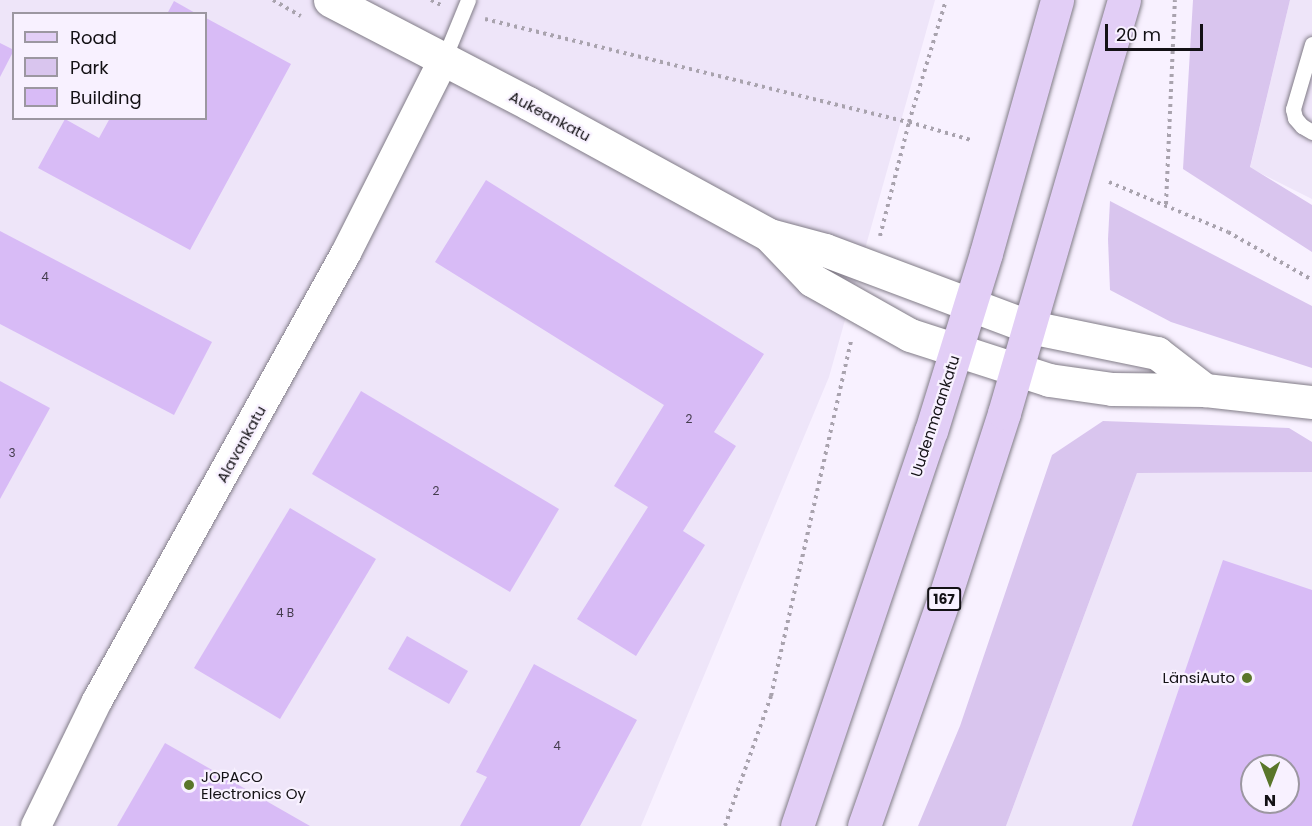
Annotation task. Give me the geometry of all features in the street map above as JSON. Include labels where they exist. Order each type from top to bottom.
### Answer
[{"type":"main road","name":"Uudenmaankatu","points":[[797,826],[896,539],[956,350],[1057,0]]},
{"type":"main road","name":"167","points":[[864,826],[945,596],[1017,369],[1124,0]]},
{"type":"street","name":"Aukeankatu","points":[[330,0],[443,61],[528,103],[769,235],[825,250],[1030,327],[1157,353],[1205,390]]},
{"type":"street","name":"Alavankatu","points":[[36,826],[97,701],[346,253],[443,61]]},
{"type":"street","name":"Aukeankatu","points":[[769,235],[812,280],[910,335],[1049,380],[1112,388],[1205,390],[1312,402]]},
{"type":"lane","points":[[443,61],[465,7]]},
{"type":"lane","points":[[1312,44],[1293,109],[1295,118],[1312,132]]},
{"type":"path","points":[[431,0],[909,122],[970,140]]},
{"type":"path","points":[[878,242],[909,122],[946,0]]},
{"type":"path","points":[[1166,204],[1175,0]]},
{"type":"path","points":[[1109,182],[1228,232],[1312,280]]},
{"type":"path","points":[[725,826],[771,696],[852,336]]},
{"type":"shaded area","points":[[0,0],[935,0],[829,377],[641,826],[0,826]]},
{"type":"shaded area","points":[[1290,0],[1312,0],[1312,199],[1250,168]]},
{"type":"shaded area","points":[[1312,472],[1312,826],[1006,826],[1137,473]]},
{"type":"green space","points":[[1193,0],[1290,0],[1250,167],[1312,205],[1312,252],[1183,169]]},
{"type":"green space","points":[[1110,201],[1312,306],[1312,368],[1171,322],[1110,290],[1108,239]]},
{"type":"green space","points":[[1103,421],[1289,428],[1312,442],[1312,472],[1137,473],[1006,826],[918,826],[960,726],[1052,455]]},
{"type":"building","points":[[174,1],[193,12],[168,12]]},
{"type":"building","points":[[207,19],[291,64],[190,250],[38,168],[64,120],[99,138],[109,120],[207,120]]},
{"type":"building","points":[[0,43],[12,49],[12,54],[0,77]]},
{"type":"building","points":[[486,180],[764,354],[714,432],[736,446],[683,531],[705,545],[636,656],[577,619],[648,507],[614,486],[664,405],[435,262]]},
{"type":"building","points":[[0,231],[212,342],[174,415],[0,324]]},
{"type":"building","points":[[0,381],[50,408],[0,499]]},
{"type":"building","points":[[361,391],[559,509],[510,592],[312,474]]},
{"type":"building","points":[[290,508],[376,559],[280,719],[194,668]]},
{"type":"building","name":"LänsiAuto","points":[[1223,560],[1312,590],[1312,826],[1132,826]]},
{"type":"building","points":[[407,636],[468,671],[449,704],[388,669]]},
{"type":"building","points":[[534,664],[637,720],[580,826],[460,826],[487,777],[476,772]]},
{"type":"building","name":"JOPACO Electronics Oy","points":[[165,743],[310,826],[117,826]]},
{"type":"place","name":"LänsiAuto","points":[[1247,678]]},
{"type":"place","name":"JOPACO Electronics Oy","points":[[189,785]]}]
